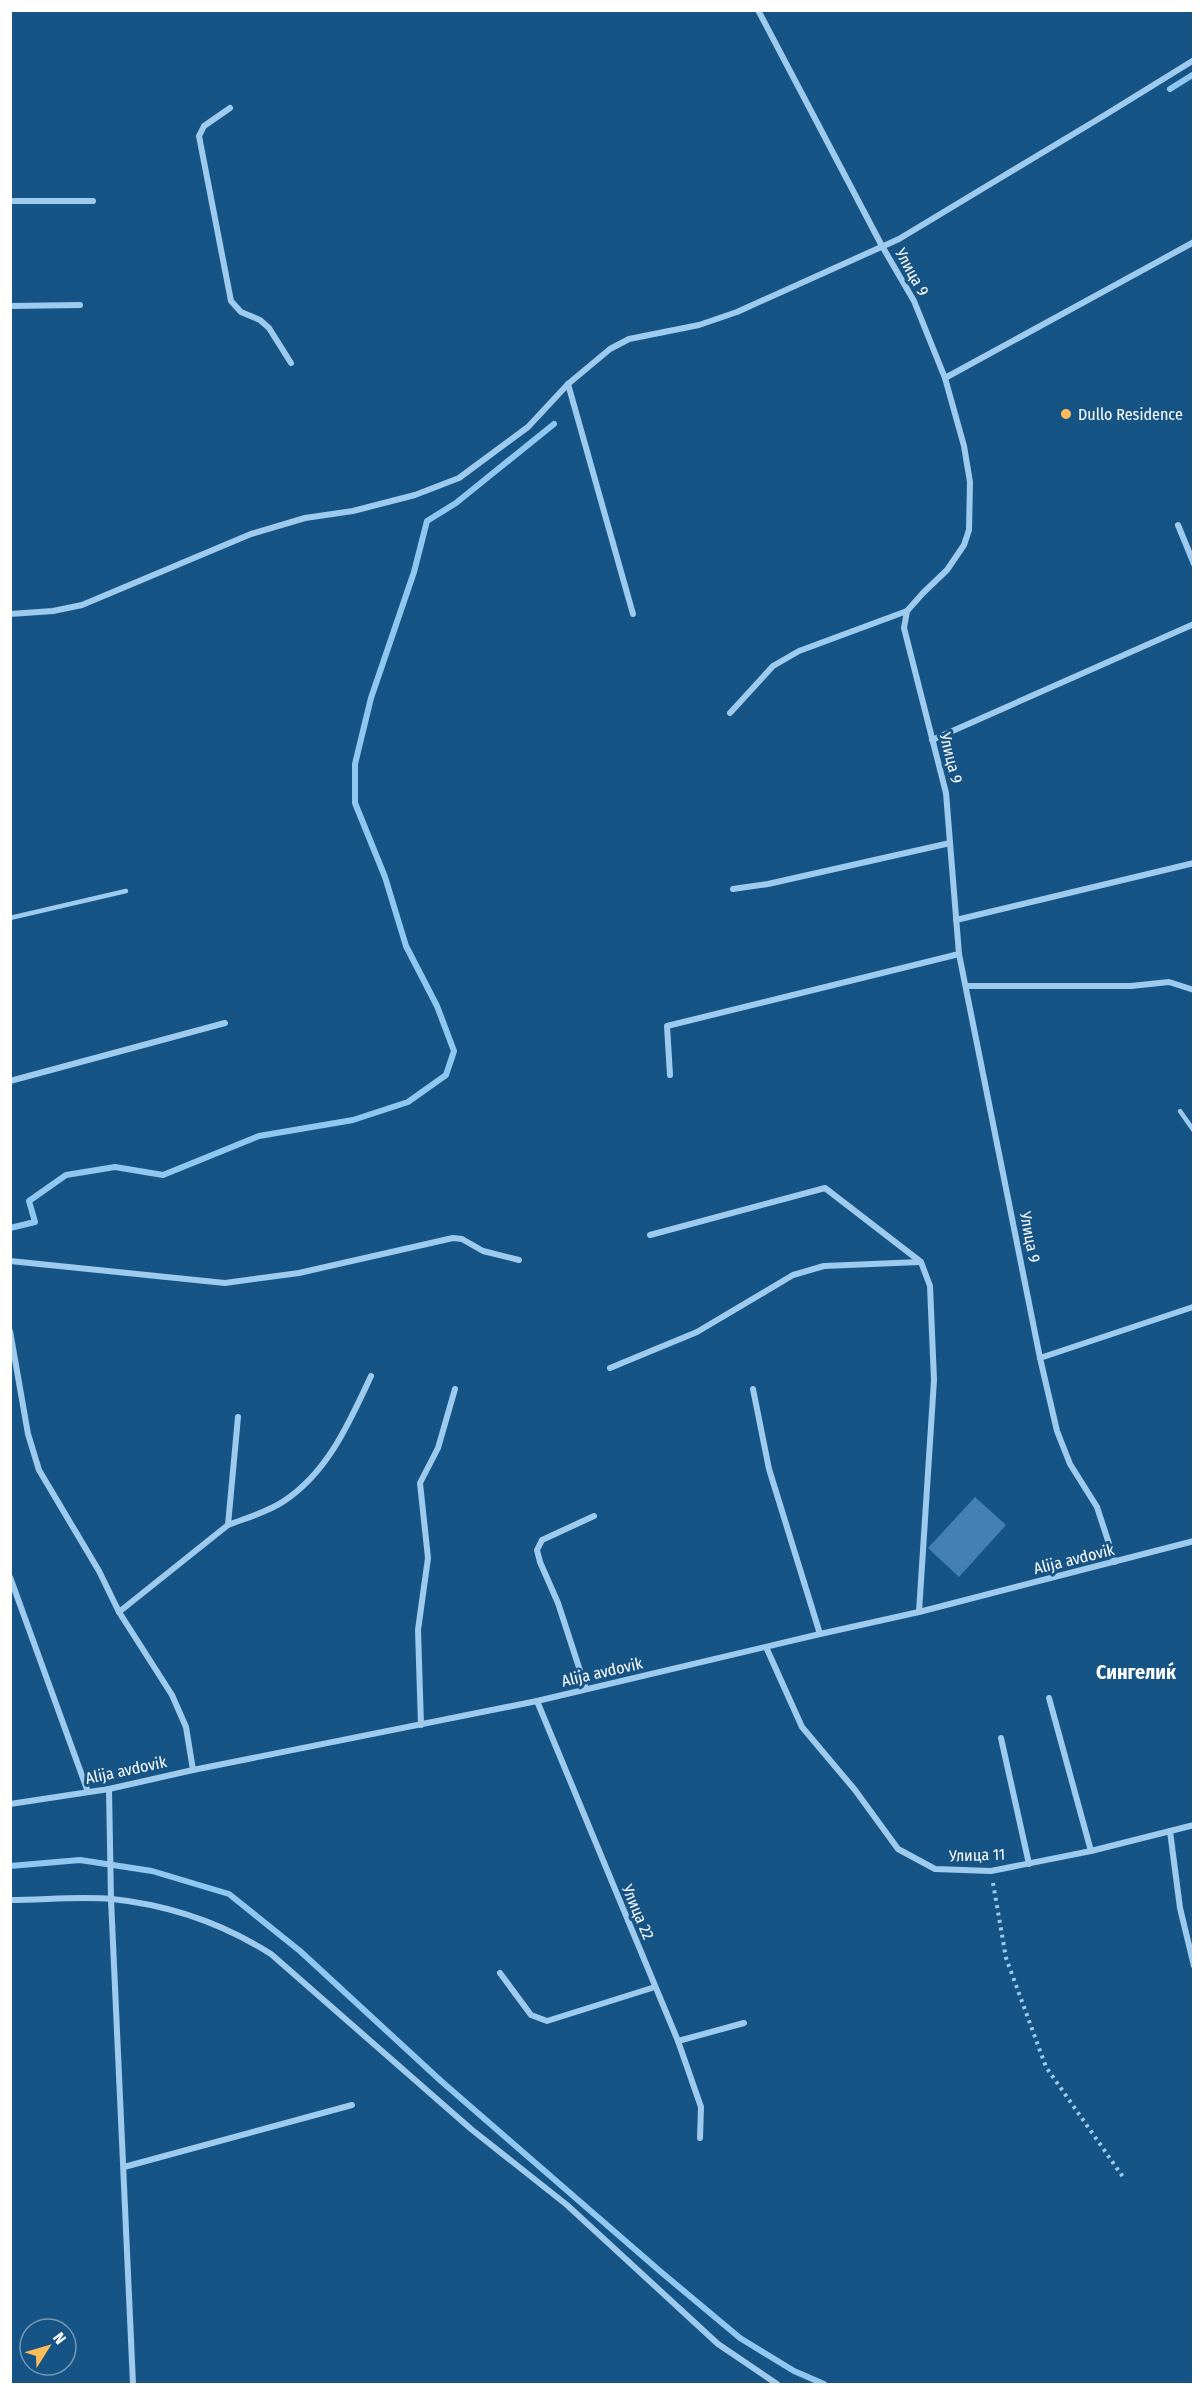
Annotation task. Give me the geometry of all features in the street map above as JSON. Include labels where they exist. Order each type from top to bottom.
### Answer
[{"type":"street","name":"Улица 9","points":[[758,10],[882,246],[914,301],[945,378],[965,455],[970,482],[969,530],[964,545],[947,570],[922,593],[908,611],[904,628],[946,793],[959,954],[1040,1358],[1057,1431],[1070,1464],[1097,1507],[1115,1562]]},
{"type":"street","points":[[10,614],[53,611],[82,605],[251,534],[306,518],[353,511],[415,495],[459,478],[528,427],[568,384],[610,349],[629,339],[699,325],[737,312],[909,233],[1194,60]]},
{"type":"street","points":[[231,108],[204,126],[199,136],[231,301],[241,312],[260,320],[269,327],[291,363]]},
{"type":"street","points":[[10,201],[93,201]]},
{"type":"street","points":[[945,378],[1194,242]]},
{"type":"street","points":[[10,306],[81,305]]},
{"type":"street","points":[[568,384],[633,614]]},
{"type":"street","points":[[1178,525],[1194,564]]},
{"type":"street","points":[[730,713],[772,666],[800,651],[908,611]]},
{"type":"street","points":[[933,740],[1194,624]]},
{"type":"street","points":[[733,889],[768,884],[950,843]]},
{"type":"street","points":[[956,920],[1194,862]]},
{"type":"street","points":[[670,1075],[667,1026],[959,954]]},
{"type":"street","points":[[966,986],[1131,986],[1169,982],[1194,990]]},
{"type":"street","points":[[10,1081],[225,1023]]},
{"type":"street","points":[[650,1235],[825,1188],[921,1262],[930,1286],[934,1380],[919,1612]]},
{"type":"street","points":[[10,1261],[225,1282],[299,1274],[453,1238],[462,1239],[483,1251],[519,1260]]},
{"type":"street","points":[[610,1368],[697,1332],[793,1275],[824,1266],[921,1262]]},
{"type":"street","points":[[1040,1358],[1193,1307]]},
{"type":"street","points":[[10,1331],[28,1434],[39,1470],[99,1571],[119,1612],[180,1712],[186,1728],[193,1770]]},
{"type":"street","points":[[119,1612],[228,1525],[283,1502],[307,1482],[340,1442],[371,1376]]},
{"type":"street","points":[[421,1725],[418,1630],[428,1558],[420,1483],[438,1448],[455,1389]]},
{"type":"street","points":[[753,1389],[769,1469],[820,1634]]},
{"type":"street","points":[[228,1525],[238,1417]]},
{"type":"street","points":[[586,1689],[558,1603],[537,1550],[542,1539],[594,1516]]},
{"type":"street","name":"Alija avdovik","points":[[10,1804],[109,1789],[537,1701],[919,1612],[1194,1541]]},
{"type":"street","points":[[10,1577],[88,1792]]},
{"type":"street","name":"Улица 11","points":[[765,1647],[802,1727],[855,1790],[898,1849],[935,1869],[991,1871],[1090,1851],[1194,1825]]},
{"type":"street","points":[[1049,1698],[1090,1851]]},
{"type":"street","name":"Улица 22","points":[[537,1701],[678,2041],[701,2107],[700,2138]]},
{"type":"street","points":[[1001,1738],[1029,1864]]},
{"type":"street","points":[[109,1789],[111,1899],[133,2385]]},
{"type":"street","points":[[1170,1831],[1180,1908],[1194,1966]]},
{"type":"street","points":[[10,1900],[111,1899],[163,1908],[196,1917],[238,1933],[271,1954],[471,2129],[567,2205],[718,2344],[777,2385]]},
{"type":"street","points":[[500,1973],[531,2015],[547,2021],[656,1987]]},
{"type":"street","points":[[678,2041],[744,2023]]},
{"type":"street","points":[[124,2167],[351,2105]]},
{"type":"lane","points":[[10,918],[126,891]]},
{"type":"lane","points":[[1180,1111],[1194,1131]]},
{"type":"path","points":[[991,1871],[1006,1959],[1046,2067],[1123,2177]]},
{"type":"building","points":[[975,1497],[1006,1525],[959,1577],[928,1548]]},
{"type":"waterway","points":[[1170,89],[1194,74]]},
{"type":"waterway","points":[[10,1228],[35,1222],[29,1201],[66,1175],[115,1167],[163,1175],[259,1136],[353,1120],[408,1102],[446,1075],[454,1051],[437,1006],[406,946],[385,877],[355,803],[355,764],[371,698],[414,572],[427,521],[456,503],[554,424]]},
{"type":"waterway","points":[[10,1866],[80,1860],[152,1871],[229,1894],[300,1951],[441,2081],[740,2338],[794,2371],[824,2384]]},
{"type":"place","name":"Dullo Residence","points":[[1066,414]]},
{"type":"district","name":"Сингелиќ","points":[[1136,1672]]}]
